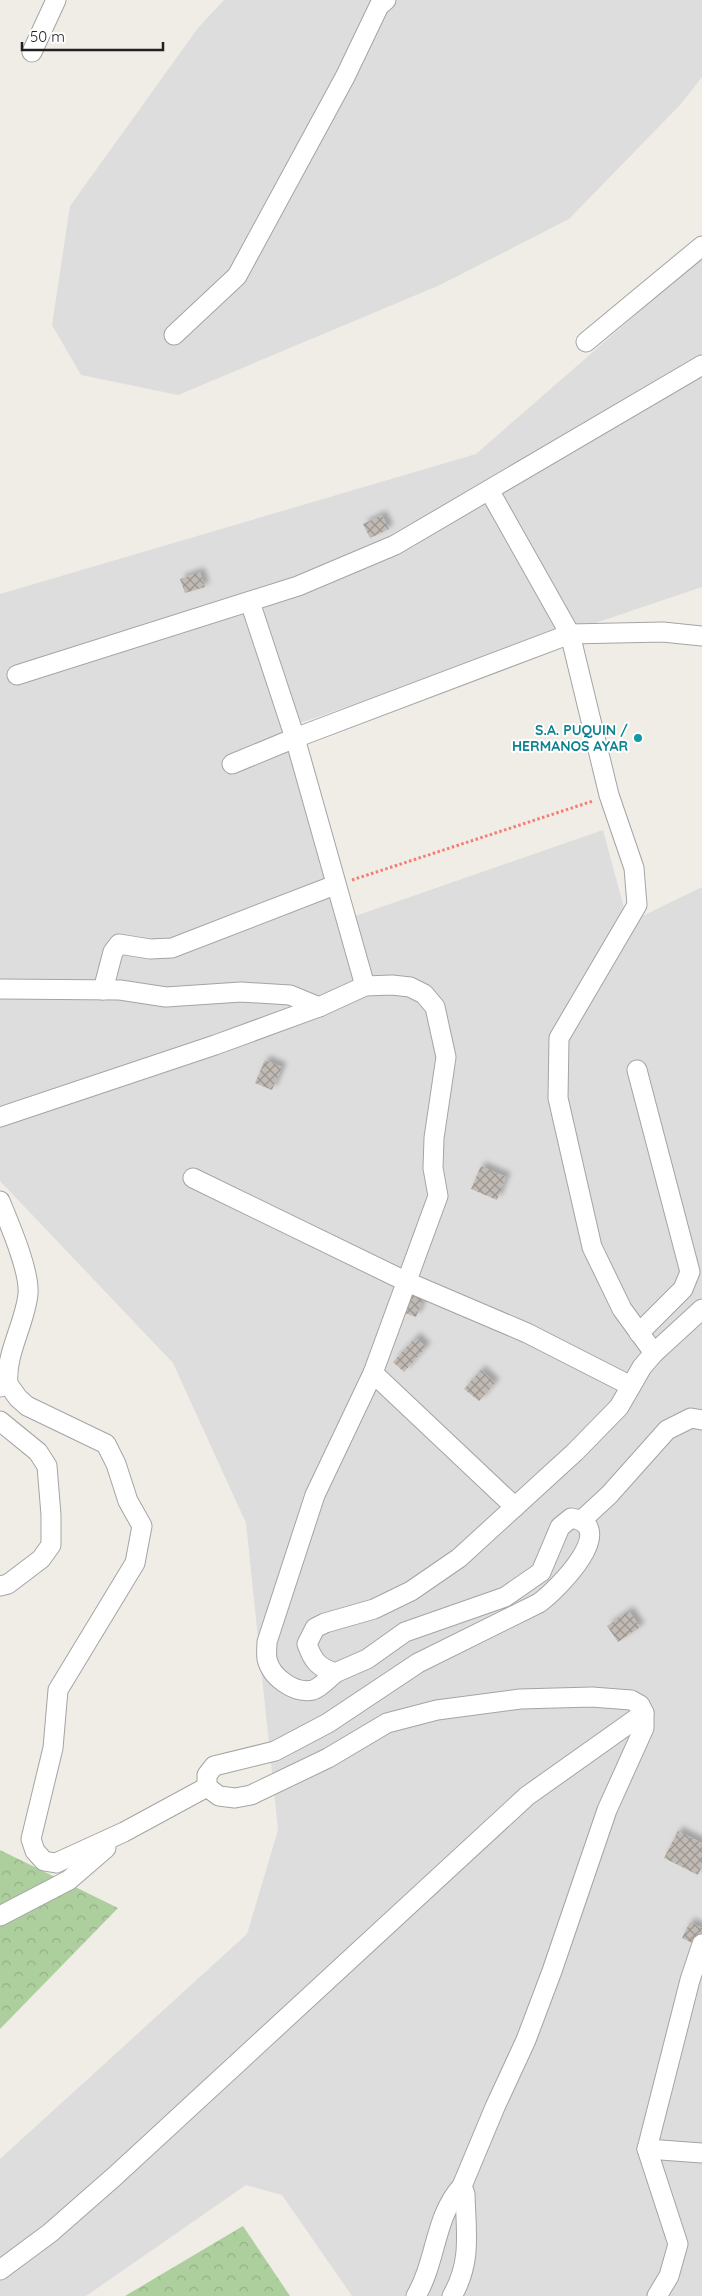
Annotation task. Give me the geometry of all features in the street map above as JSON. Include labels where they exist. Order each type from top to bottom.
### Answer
[{"type":"street","points":[[32,52],[56,0]]},
{"type":"street","points":[[174,335],[236,276],[345,77],[379,6],[386,0]]},
{"type":"street","points":[[586,342],[702,246]]},
{"type":"street","points":[[17,675],[298,586],[396,545],[702,365]]},
{"type":"street","points":[[489,490],[570,634],[609,795],[634,868],[637,905],[559,1038],[558,1098],[592,1247],[622,1309],[654,1353]]},
{"type":"street","points":[[250,602],[295,738],[365,986]]},
{"type":"street","points":[[232,764],[295,738],[570,634],[663,632],[702,636]]},
{"type":"street","points":[[103,990],[113,952],[120,944],[150,949],[172,948],[335,885]]},
{"type":"street","points":[[0,1117],[319,1007],[365,986],[392,984],[410,987],[424,994],[435,1007],[446,1057],[434,1138],[433,1168],[438,1196],[405,1281],[373,1373],[315,1494],[267,1642],[267,1659],[274,1672],[283,1682],[298,1690],[314,1690],[335,1673],[367,1659],[405,1632],[505,1598],[540,1572],[560,1527],[571,1518],[582,1520],[589,1527],[590,1539],[583,1556],[556,1591],[540,1603],[418,1663],[328,1723],[275,1751],[214,1766],[207,1775],[207,1787]]},
{"type":"street","points":[[0,989],[120,990],[166,997],[241,992],[290,995],[319,1007]]},
{"type":"street","points":[[638,1070],[690,1272],[688,1283],[683,1289],[639,1333]]},
{"type":"street","points":[[193,1178],[405,1281],[527,1333],[631,1386]]},
{"type":"street","points":[[0,1201],[21,1258],[28,1291],[4,1386],[28,1406],[106,1444],[116,1464],[128,1501],[142,1526],[135,1563],[58,1690],[53,1748],[31,1839],[36,1851],[44,1861],[56,1863],[124,1832],[207,1787]]},
{"type":"street","points":[[335,1673],[320,1668],[313,1660],[307,1644],[315,1628],[325,1622],[374,1609],[412,1591],[458,1558],[575,1452],[619,1407],[654,1353],[702,1309]]},
{"type":"street","points":[[373,1373],[515,1507]]},
{"type":"street","points":[[582,1520],[609,1495],[667,1430],[691,1418],[702,1420]]},
{"type":"street","points":[[0,1421],[38,1452],[47,1466],[51,1515],[51,1545],[41,1559],[8,1584],[0,1586]]},
{"type":"street","points":[[207,1787],[219,1796],[235,1798],[251,1795],[328,1758],[387,1723],[437,1710],[520,1699],[592,1697],[632,1700],[640,1705],[644,1714],[644,1728],[607,1810],[549,1980],[526,2040],[462,2186],[446,2208],[426,2278],[416,2296]]},
{"type":"street","points":[[0,2270],[50,2233],[115,2176],[528,1796],[644,1714]]},
{"type":"street","points":[[0,1916],[69,1880],[124,1832]]},
{"type":"street","points":[[657,2296],[669,2276],[678,2244],[647,2149],[690,1980],[702,1944]]},
{"type":"street","points":[[647,2149],[702,2152]]},
{"type":"street","points":[[452,2296],[461,2280],[467,2258],[465,2194],[462,2186]]},
{"type":"path","points":[[335,885],[609,795]]},
{"type":"shaded area","points":[[224,0],[702,0],[702,77],[680,105],[569,219],[440,285],[178,395],[81,375],[52,325],[70,206],[198,28]]},
{"type":"shaded area","points":[[702,257],[702,587],[285,728],[341,921],[603,830],[628,923],[702,887],[702,2296],[352,2296],[282,2195],[246,2185],[86,2296],[0,2296],[0,2159],[247,1934],[278,1830],[246,1523],[173,1363],[0,1181],[0,594],[476,454]]},
{"type":"green space","points":[[0,1850],[118,1908],[0,2029]]},
{"type":"green space","points":[[243,2226],[290,2296],[125,2296]]},
{"type":"building","points":[[382,515],[389,529],[370,538],[363,524]]},
{"type":"building","points":[[200,572],[205,587],[185,593],[180,579]]},
{"type":"building","points":[[265,1060],[282,1067],[272,1090],[255,1083]]},
{"type":"building","points":[[481,1166],[506,1177],[497,1200],[471,1189]]},
{"type":"building","points":[[410,1293],[424,1298],[416,1317],[402,1312]]},
{"type":"building","points":[[416,1337],[426,1347],[404,1372],[393,1362]]},
{"type":"building","points":[[481,1370],[495,1383],[479,1401],[464,1389]]},
{"type":"building","points":[[629,1611],[640,1627],[618,1642],[607,1626]]},
{"type":"building","points":[[678,1831],[702,1843],[702,1866],[698,1875],[664,1858]]},
{"type":"building","points":[[690,1922],[702,1928],[696,1945],[682,1938]]},
{"type":"place","name":"S.A. PUQUIN / HERMANOS AYAR","points":[[638,738]]}]
